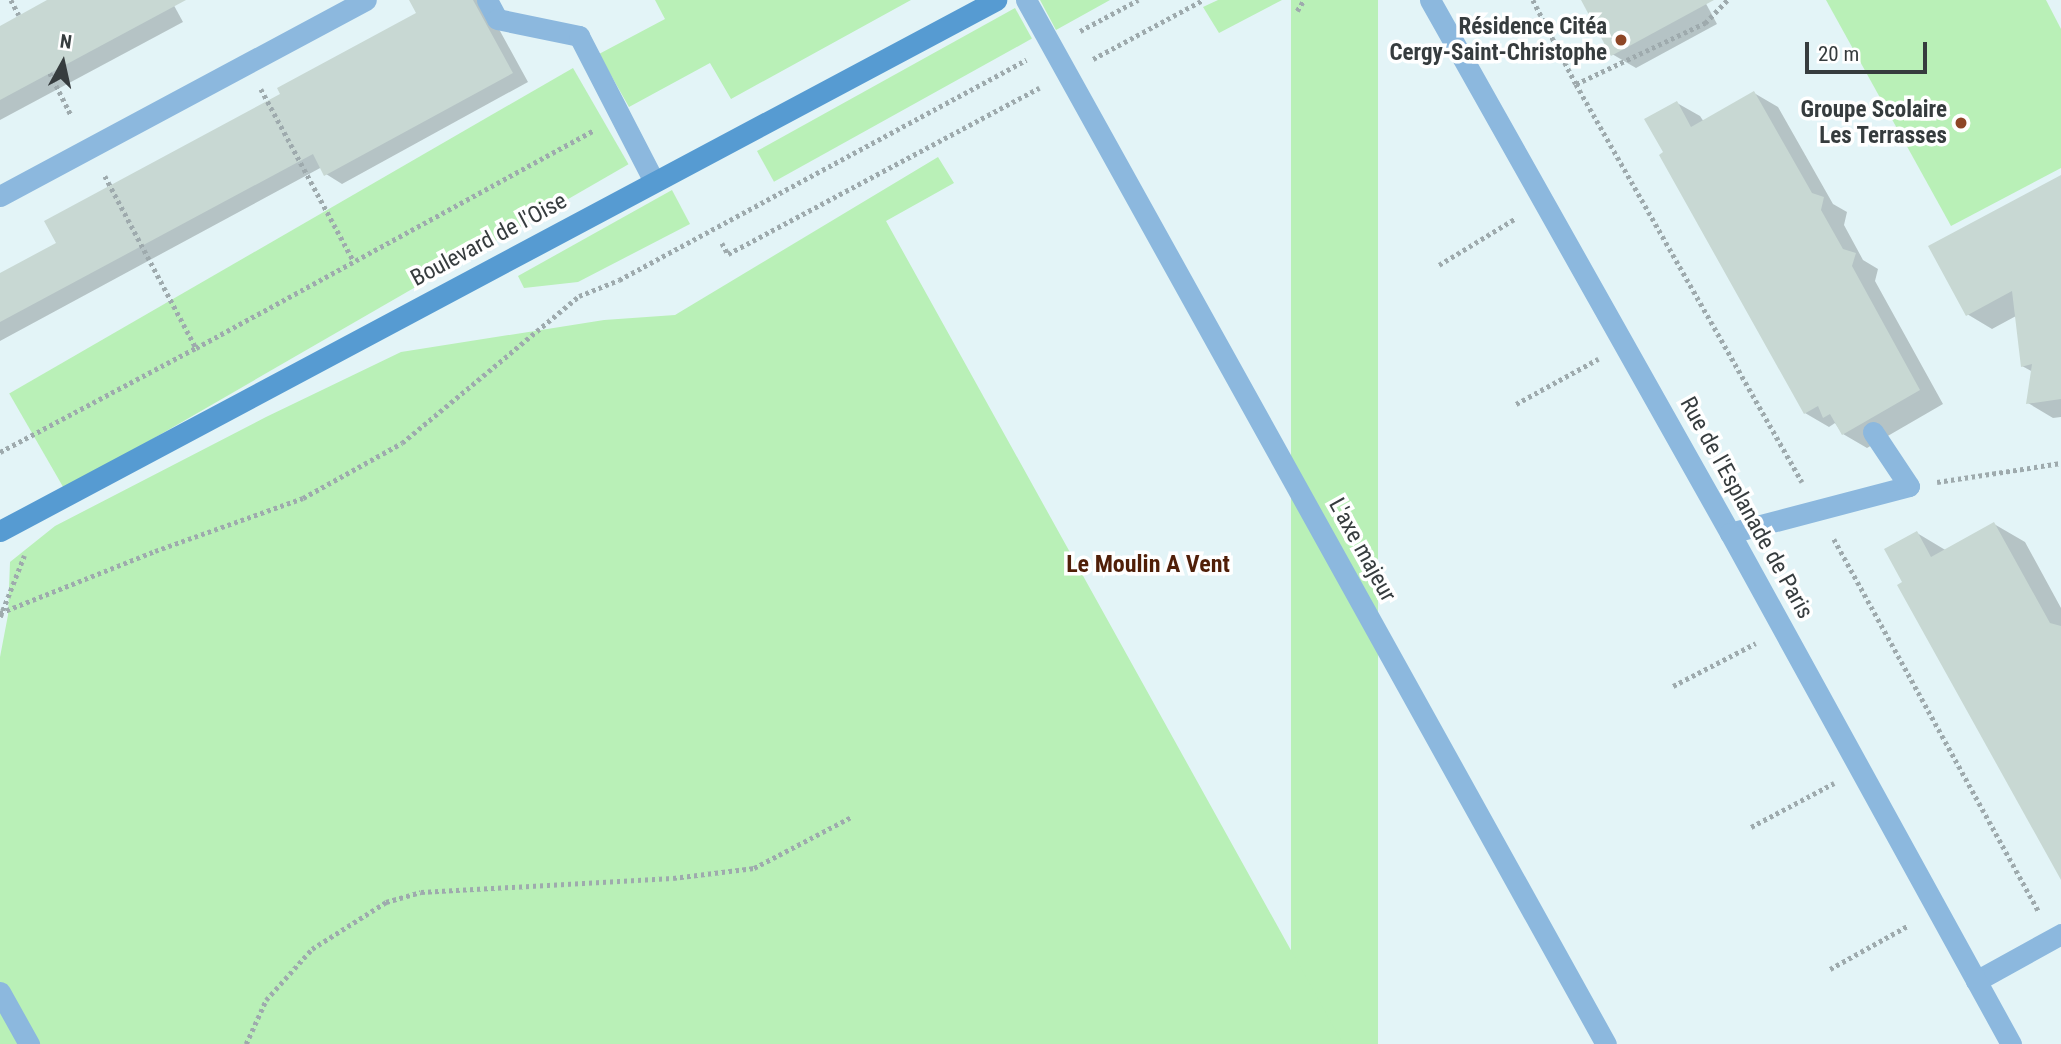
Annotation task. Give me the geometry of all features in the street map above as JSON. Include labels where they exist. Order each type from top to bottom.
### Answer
[{"type":"main road","name":"Boulevard de l'Oise","points":[[3,531],[996,0]]},
{"type":"street","points":[[0,196],[366,0]]},
{"type":"street","points":[[487,0],[497,19],[579,36],[654,181]]},
{"type":"street","name":"L'axe majeur","points":[[1026,0],[1606,1044]]},
{"type":"street","name":"Rue de l'Esplanade de Paris","points":[[1430,0],[1730,533],[2011,1044]]},
{"type":"street","points":[[1730,533],[1909,486],[1872,432]]},
{"type":"street","points":[[1976,981],[2057,936]]},
{"type":"street","points":[[0,992],[29,1044]]},
{"type":"path","points":[[11,0],[19,15]]},
{"type":"path","points":[[0,614],[155,551],[303,498],[402,443],[579,296],[595,292],[631,274],[1138,0]]},
{"type":"path","points":[[723,243],[728,254],[1069,77],[1203,0]]},
{"type":"path","points":[[1297,12],[1304,0]]},
{"type":"path","points":[[1533,0],[1576,84],[1808,492]]},
{"type":"path","points":[[1576,84],[1705,23],[1727,0]]},
{"type":"path","points":[[247,64],[353,260]]},
{"type":"path","points":[[50,73],[71,114]]},
{"type":"path","points":[[0,452],[621,116]]},
{"type":"path","points":[[102,171],[196,348]]},
{"type":"path","points":[[1439,265],[1504,225]]},
{"type":"path","points":[[1516,404],[1584,366]]},
{"type":"path","points":[[1909,486],[2061,463]]},
{"type":"path","points":[[1830,532],[2057,936]]},
{"type":"path","points":[[0,614],[27,549]]},
{"type":"path","points":[[1673,686],[1741,651]]},
{"type":"path","points":[[1751,827],[1819,791]]},
{"type":"path","points":[[246,1044],[266,1000],[312,949],[386,902],[421,892],[673,878],[754,869],[851,817]]},
{"type":"path","points":[[1830,969],[1897,932]]},
{"type":"green space","points":[[655,0],[911,0],[731,99],[710,63],[629,107],[599,54],[665,19]]},
{"type":"green space","points":[[1040,0],[1110,0],[1056,30]]},
{"type":"green space","points":[[1218,0],[1282,0],[1219,33],[1203,7]]},
{"type":"green space","points":[[1291,0],[1378,0],[1378,1044],[1291,1044]]},
{"type":"green space","points":[[1826,0],[2046,0],[2061,29],[2061,168],[1951,226]]},
{"type":"green space","points":[[1015,8],[1032,39],[774,182],[757,151]]},
{"type":"green space","points":[[573,68],[628,164],[65,490],[9,394]]},
{"type":"green space","points":[[938,157],[954,183],[886,221],[1343,1044],[0,1044],[0,657],[8,615],[10,562],[55,526],[266,417],[401,352],[604,320],[675,315]]},
{"type":"green space","points":[[672,190],[690,224],[578,282],[524,288],[518,276]]},
{"type":"building","points":[[47,0],[186,0],[0,100],[0,26]]},
{"type":"building","points":[[409,0],[473,0],[513,73],[324,176],[313,154],[0,322],[0,273],[56,243],[44,221],[280,94],[277,88],[416,13]]},
{"type":"building","name":"Résidence Citéa Cergy-Saint-Christophe","points":[[1581,0],[1714,0],[1611,56]]},
{"type":"building","points":[[1754,91],[1812,193],[1824,197],[1821,210],[1843,249],[1856,253],[1852,266],[1920,390],[1842,435],[1830,414],[1823,418],[1818,406],[1804,414],[1659,155],[1663,152],[1644,119],[1677,101],[1691,127]]},
{"type":"building","points":[[2061,175],[2061,399],[2026,404],[2032,364],[2021,367],[2012,291],[1966,316],[1928,246]]},
{"type":"building","points":[[1994,522],[2050,623],[2061,626],[2061,880],[1897,585],[1902,582],[1884,549],[1917,531],[1931,557]]},
{"type":"place","name":"Résidence Citéa Cergy-Saint-Christophe","points":[[1621,40]]},
{"type":"place","name":"Groupe Scolaire Les Terrasses","points":[[1961,123]]},
{"type":"district","name":"Le Moulin A Vent","points":[[1148,565]]}]
